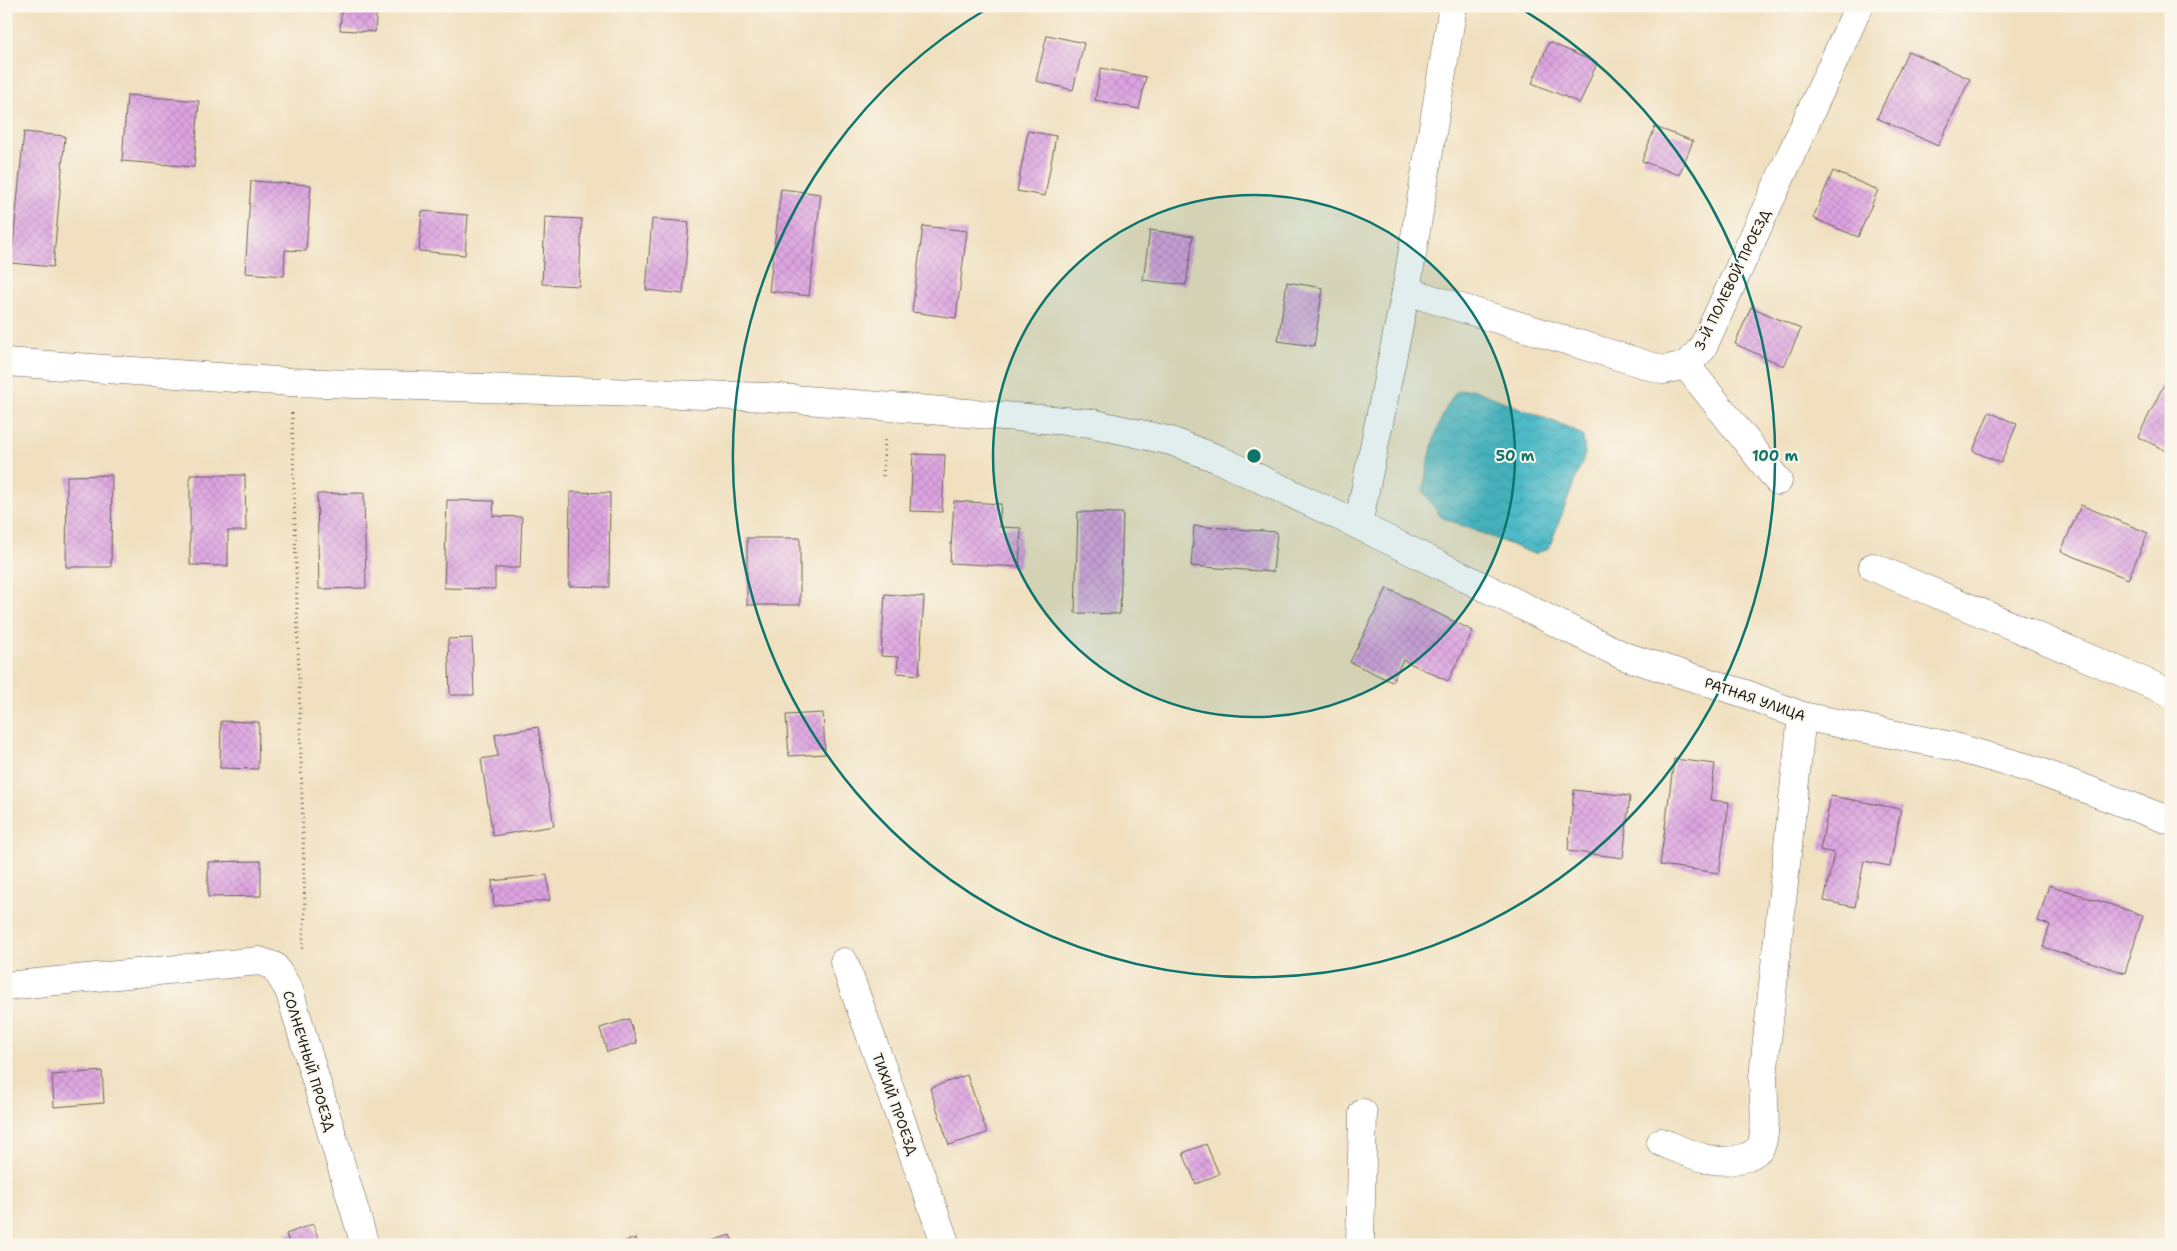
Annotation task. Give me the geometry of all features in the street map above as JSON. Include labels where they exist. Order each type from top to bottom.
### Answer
[{"type":"street","points":[[1358,525],[1406,291],[1453,6]]},
{"type":"street","name":"3-Й ПОЛЕВОЙ ПРОЕЗД","points":[[1406,291],[1663,370],[1686,366],[1702,349],[1859,6]]},
{"type":"street","name":"РАТНАЯ УЛИЦА","points":[[6,362],[292,382],[768,397],[1091,423],[1171,441],[1218,459],[1358,525],[1624,656],[1746,694],[1802,716],[1951,746],[2016,765],[2171,821]]},
{"type":"street","points":[[1686,366],[1778,481]]},
{"type":"street","points":[[1873,567],[2171,692]]},
{"type":"street","points":[[1661,1142],[1703,1158],[1732,1162],[1751,1155],[1760,1147],[1764,1132],[1763,1076],[1802,716]]},
{"type":"street","name":"СОЛНЕЧНЫЙ ПРОЕЗД","points":[[6,986],[259,961],[274,966],[289,990],[365,1245]]},
{"type":"street","name":"ТИХИЙ ПРОЕЗД","points":[[844,962],[946,1245]]},
{"type":"street","points":[[1360,1245],[1363,1113]]},
{"type":"path","points":[[289,990],[301,958],[305,910],[292,382]]},
{"type":"path","points":[[883,476],[887,407]]},
{"type":"water","points":[[1472,389],[1572,429],[1583,436],[1585,454],[1549,548],[1534,554],[1441,517],[1423,491],[1434,439],[1444,413],[1457,391]]},
{"type":"building","points":[[342,6],[377,6],[375,32],[340,30]]},
{"type":"building","points":[[1047,35],[1084,43],[1073,90],[1036,81]]},
{"type":"building","points":[[1549,42],[1597,63],[1580,103],[1532,83]]},
{"type":"building","points":[[1908,51],[1970,79],[1938,146],[1877,118]]},
{"type":"building","points":[[1101,68],[1146,77],[1139,109],[1095,100]]},
{"type":"building","points":[[127,95],[199,101],[194,167],[122,161]]},
{"type":"building","points":[[1655,127],[1693,141],[1679,175],[1642,161]]},
{"type":"building","points":[[1028,131],[1056,136],[1045,196],[1017,191]]},
{"type":"building","points":[[24,132],[65,136],[53,267],[11,263]]},
{"type":"building","points":[[1833,171],[1878,190],[1858,237],[1813,218]]},
{"type":"building","points":[[251,181],[311,185],[306,251],[285,250],[284,276],[245,273]]},
{"type":"building","points":[[781,189],[821,194],[809,296],[769,291]]},
{"type":"building","points":[[422,211],[468,215],[465,255],[419,251]]},
{"type":"building","points":[[545,217],[582,219],[579,286],[542,284]]},
{"type":"building","points":[[652,219],[689,222],[683,294],[646,290]]},
{"type":"building","points":[[923,226],[967,231],[956,318],[912,312]]},
{"type":"building","points":[[1150,230],[1193,236],[1186,285],[1143,280]]},
{"type":"building","points":[[1287,282],[1323,288],[1314,346],[1278,341]]},
{"type":"building","points":[[1751,307],[1801,329],[1784,366],[1735,344]]},
{"type":"building","points":[[2171,370],[2171,453],[2138,437]]},
{"type":"building","points":[[1989,412],[2017,424],[2001,463],[1973,451]]},
{"type":"building","points":[[913,454],[945,455],[942,512],[910,511]]},
{"type":"building","points":[[112,475],[111,567],[66,567],[67,476]]},
{"type":"building","points":[[190,475],[245,475],[246,531],[228,531],[228,566],[190,565]]},
{"type":"building","points":[[570,492],[610,493],[609,587],[569,586]]},
{"type":"building","points":[[364,493],[366,588],[319,589],[317,494]]},
{"type":"building","points":[[447,500],[494,501],[493,516],[522,517],[520,568],[495,568],[495,589],[444,588]]},
{"type":"building","points":[[954,501],[1001,504],[999,527],[1021,528],[1019,567],[950,563]]},
{"type":"building","points":[[2081,505],[2148,533],[2128,579],[2061,551]]},
{"type":"building","points":[[1078,512],[1123,513],[1120,614],[1075,613]]},
{"type":"building","points":[[1194,526],[1277,532],[1273,572],[1191,566]]},
{"type":"building","points":[[747,538],[800,538],[800,605],[747,605]]},
{"type":"building","points":[[1387,588],[1473,631],[1448,681],[1403,660],[1392,682],[1350,662]]},
{"type":"building","points":[[885,594],[924,597],[919,675],[897,673],[898,657],[881,656]]},
{"type":"building","points":[[472,638],[474,695],[450,695],[448,639]]},
{"type":"building","points":[[823,713],[825,754],[789,756],[786,715]]},
{"type":"building","points":[[221,721],[259,722],[258,769],[220,768]]},
{"type":"building","points":[[538,727],[554,826],[493,836],[481,759],[498,756],[495,734]]},
{"type":"building","points":[[1674,759],[1715,764],[1710,800],[1729,802],[1719,873],[1660,865]]},
{"type":"building","points":[[1574,790],[1630,796],[1623,858],[1568,851]]},
{"type":"building","points":[[1831,796],[1901,809],[1890,866],[1864,861],[1855,907],[1824,901],[1834,853],[1820,850]]},
{"type":"building","points":[[261,861],[261,896],[208,897],[208,862]]},
{"type":"building","points":[[547,875],[550,900],[494,906],[492,881]]},
{"type":"building","points":[[2049,885],[2143,915],[2125,973],[2043,947],[2050,925],[2038,921]]},
{"type":"building","points":[[629,1019],[637,1043],[607,1052],[600,1028]]},
{"type":"building","points":[[102,1071],[104,1103],[54,1107],[52,1075]]},
{"type":"building","points":[[967,1075],[987,1133],[949,1145],[930,1088]]},
{"type":"building","points":[[1206,1144],[1219,1174],[1196,1184],[1183,1153]]},
{"type":"building","points":[[313,1224],[321,1245],[290,1245],[286,1234]]},
{"type":"building","points":[[730,1235],[734,1245],[702,1245],[702,1244]]},
{"type":"building","points":[[636,1238],[638,1245],[616,1245],[616,1244]]}]
